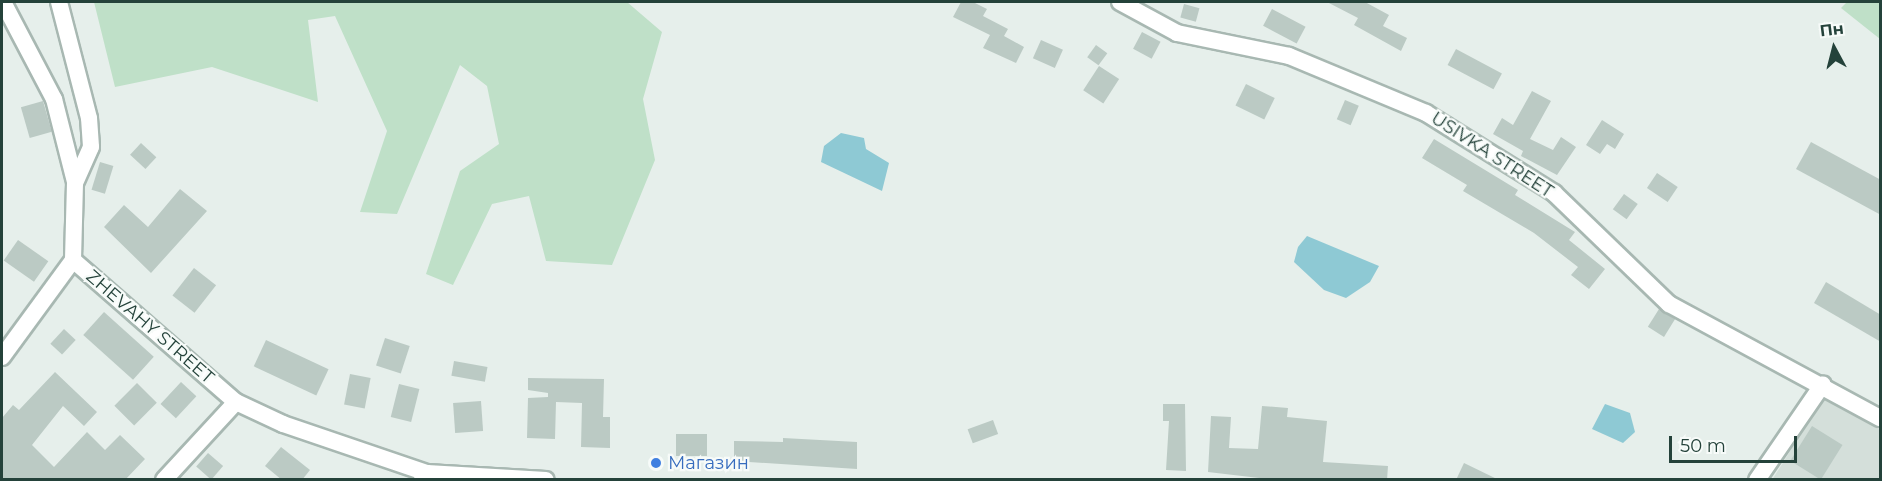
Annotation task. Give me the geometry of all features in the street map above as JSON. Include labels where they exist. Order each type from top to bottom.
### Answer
[{"type":"street","points":[[3,2],[54,99],[74,166],[72,260]]},
{"type":"street","points":[[59,2],[89,118],[91,147],[75,183]]},
{"type":"street","name":"USIVKA STREET","points":[[1120,2],[1177,33],[1289,56],[1426,112],[1554,193],[1669,304],[1823,384],[1881,418]]},
{"type":"street","name":"ZHEVAHY STREET","points":[[2,357],[72,260],[236,402],[283,424],[424,476],[546,480]]},
{"type":"street","points":[[1757,480],[1823,384]]},
{"type":"street","points":[[164,480],[236,402]]},
{"type":"shaded area","points":[[1825,395],[1880,430],[1880,479],[1772,480]]},
{"type":"green space","points":[[94,2],[627,2],[662,32],[643,99],[655,160],[612,265],[546,261],[529,196],[492,204],[453,285],[426,274],[460,171],[499,144],[487,86],[460,65],[397,214],[360,212],[387,131],[335,16],[308,20],[318,102],[212,67],[115,87]]},
{"type":"green space","points":[[1847,2],[1880,2],[1880,39],[1841,8]]},
{"type":"water","points":[[841,133],[864,138],[866,149],[889,163],[882,191],[821,162],[824,146]]},
{"type":"water","points":[[1307,236],[1379,266],[1370,282],[1346,298],[1324,290],[1294,262],[1298,247]]},
{"type":"water","points":[[1605,404],[1630,413],[1635,432],[1623,443],[1592,429]]},
{"type":"building","points":[[961,2],[973,2],[987,9],[983,16],[1008,29],[1004,36],[1024,47],[1016,63],[983,48],[990,35],[953,17]]},
{"type":"building","points":[[1327,2],[1365,2],[1389,15],[1383,26],[1407,38],[1401,51],[1354,25],[1358,18]]},
{"type":"building","points":[[1184,4],[1199,8],[1196,22],[1180,18]]},
{"type":"building","points":[[1272,9],[1306,27],[1297,44],[1263,26]]},
{"type":"building","points":[[1142,32],[1161,42],[1152,59],[1133,49]]},
{"type":"building","points":[[1041,40],[1063,50],[1055,68],[1033,58]]},
{"type":"building","points":[[1096,45],[1107,53],[1099,65],[1087,57]]},
{"type":"building","points":[[1456,49],[1502,73],[1493,89],[1448,65]]},
{"type":"building","points":[[1099,66],[1119,79],[1103,103],[1083,90]]},
{"type":"building","points":[[1246,84],[1275,98],[1264,120],[1235,106]]},
{"type":"building","points":[[1532,91],[1551,101],[1530,139],[1553,150],[1561,137],[1576,147],[1557,175],[1521,156],[1523,151],[1493,134],[1502,118],[1513,125]]},
{"type":"building","points":[[1345,100],[1359,106],[1351,125],[1337,119]]},
{"type":"building","points":[[43,101],[52,132],[30,138],[21,107]]},
{"type":"building","points":[[1602,120],[1624,134],[1615,149],[1607,144],[1600,154],[1586,145]]},
{"type":"building","points":[[1434,139],[1518,190],[1515,195],[1575,232],[1569,240],[1605,269],[1589,289],[1571,275],[1578,267],[1534,233],[1463,191],[1467,185],[1422,158]]},
{"type":"building","points":[[1811,142],[1881,180],[1881,215],[1796,169]]},
{"type":"building","points":[[141,143],[156,157],[145,169],[130,155]]},
{"type":"building","points":[[100,162],[113,166],[105,194],[92,190]]},
{"type":"building","points":[[1657,173],[1678,187],[1668,202],[1647,188]]},
{"type":"building","points":[[180,189],[207,211],[151,273],[104,227],[124,205],[148,227]]},
{"type":"building","points":[[1624,194],[1638,204],[1627,219],[1613,209]]},
{"type":"building","points":[[18,240],[48,261],[34,282],[4,260]]},
{"type":"building","points":[[194,268],[216,285],[195,313],[172,296]]},
{"type":"building","points":[[1826,282],[1881,315],[1881,342],[1814,303]]},
{"type":"building","points":[[1659,309],[1675,319],[1664,337],[1648,327]]},
{"type":"building","points":[[104,312],[154,357],[133,380],[83,335]]},
{"type":"building","points":[[64,329],[76,340],[62,355],[50,344]]},
{"type":"building","points":[[385,338],[410,346],[401,374],[376,366]]},
{"type":"building","points":[[266,340],[329,369],[316,395],[254,366]]},
{"type":"building","points":[[454,361],[487,367],[485,382],[451,376]]},
{"type":"building","points":[[55,372],[97,412],[84,426],[63,406],[32,445],[54,467],[87,432],[105,450],[120,435],[145,459],[125,480],[2,480],[2,418],[13,405],[19,410]]},
{"type":"building","points":[[350,374],[371,378],[365,408],[344,404]]},
{"type":"building","points":[[528,378],[604,379],[603,417],[610,417],[610,448],[581,447],[582,403],[556,402],[555,439],[527,438],[528,398],[548,397],[548,393],[528,390]]},
{"type":"building","points":[[181,382],[196,396],[176,418],[161,404]]},
{"type":"building","points":[[137,383],[157,403],[134,425],[114,406]]},
{"type":"building","points":[[399,384],[419,389],[411,422],[391,417]]},
{"type":"building","points":[[481,401],[483,431],[455,433],[453,403]]},
{"type":"building","points":[[1163,404],[1185,404],[1186,471],[1166,470],[1169,421],[1163,421]]},
{"type":"building","points":[[1262,406],[1288,408],[1287,417],[1327,421],[1323,462],[1388,466],[1387,480],[1277,480],[1208,472],[1211,416],[1231,417],[1229,448],[1258,449]]},
{"type":"building","points":[[993,420],[998,434],[973,443],[968,429]]},
{"type":"building","points":[[1812,426],[1843,445],[1821,480],[1790,461]]},
{"type":"building","points":[[676,434],[707,434],[707,456],[676,456]]},
{"type":"building","points":[[783,438],[857,442],[857,469],[734,461],[734,441],[783,442]]},
{"type":"building","points":[[281,447],[310,470],[302,480],[282,480],[265,466]]},
{"type":"building","points":[[208,453],[223,466],[211,480],[196,467]]},
{"type":"building","points":[[1464,463],[1499,480],[1456,480]]},
{"type":"place","name":"Магазин","points":[[656,463]]}]
